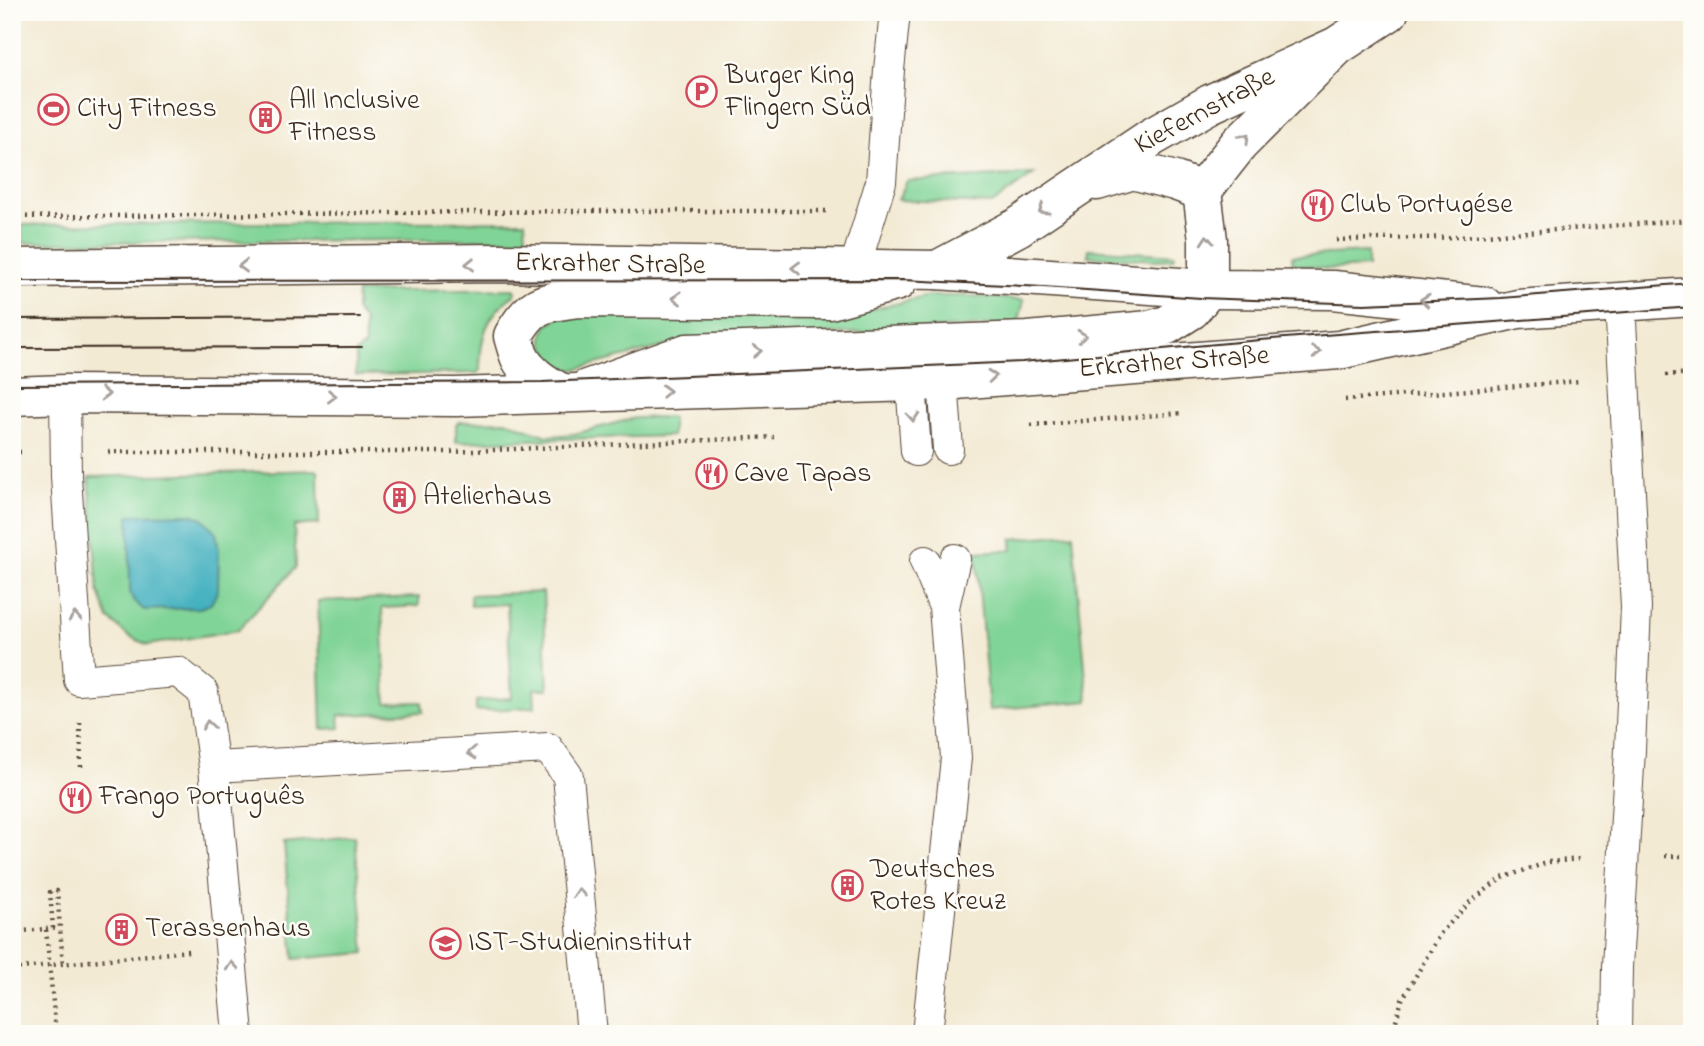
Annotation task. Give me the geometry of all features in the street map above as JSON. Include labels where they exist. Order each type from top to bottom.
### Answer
[{"type":"main road","name":"Kiefernstraße","points":[[937,270],[1018,227],[1152,137],[1210,104],[1337,46],[1389,12]]},
{"type":"main road","name":"Kiefernstraße","points":[[1079,186],[1133,170],[1202,191],[1239,144],[1337,46]]},
{"type":"main road","points":[[1202,191],[1208,240],[1208,289]]},
{"type":"main road","name":"Erkrather Straße","points":[[12,268],[513,263],[850,282],[937,270],[1208,289],[1333,290],[1518,309]]},
{"type":"main road","points":[[568,394],[542,382],[528,369],[519,356],[513,336],[523,318],[541,304],[579,298],[830,300],[850,282]]},
{"type":"main road","name":"Erkrather Straße","points":[[568,394],[688,353],[1028,341],[1150,330],[1167,325],[1191,310],[1208,289]]},
{"type":"main road","name":"Erkrather Straße","points":[[12,396],[65,394],[456,397],[927,381],[1339,350],[1518,309],[1692,297]]},
{"type":"lane","points":[[850,282],[881,183],[895,12]]},
{"type":"lane","points":[[1615,1034],[1636,607],[1620,302]]},
{"type":"lane","points":[[927,381],[948,449]]},
{"type":"lane","points":[[916,451],[927,381]]},
{"type":"lane","points":[[65,394],[66,476],[79,680],[178,672],[203,692],[214,767],[238,1034]]},
{"type":"lane","points":[[927,1034],[956,758],[944,607],[955,559]]},
{"type":"lane","points":[[925,561],[944,607]]},
{"type":"lane","points":[[214,767],[548,748],[568,776],[592,1034]]},
{"type":"path","points":[[1327,240],[1459,237],[1692,220]]},
{"type":"path","points":[[1392,1034],[1402,1000],[1440,934],[1470,902],[1502,878],[1549,862],[1624,855],[1692,856]]},
{"type":"path","points":[[12,932],[53,928],[50,892],[57,891],[63,964]]},
{"type":"path","points":[[46,929],[56,1034]]},
{"type":"path","points":[[12,970],[230,947]]},
{"type":"green space","points":[[1034,174],[992,204],[898,200],[907,181]]},
{"type":"green space","points":[[525,221],[526,239],[12,243],[12,225]]},
{"type":"green space","points":[[1089,249],[1174,255],[1173,259],[1158,260],[1088,256]]},
{"type":"green space","points":[[1367,252],[1367,267],[1327,269],[1293,264],[1292,256]]},
{"type":"green space","points":[[514,289],[515,294],[497,310],[487,327],[481,347],[480,371],[477,373],[356,375],[356,353],[365,345],[364,321],[356,311],[357,292]]},
{"type":"green space","points":[[929,296],[1024,300],[1018,324],[681,342],[573,370],[554,359],[543,338],[547,326],[568,313],[842,314]]},
{"type":"green space","points":[[670,417],[672,436],[456,442],[456,425],[459,422],[507,421],[548,436],[574,434],[635,418]]},
{"type":"green space","points":[[318,470],[319,524],[294,526],[296,567],[238,630],[148,645],[128,636],[109,619],[98,590],[89,477]]},
{"type":"green space","points":[[1073,534],[1088,701],[989,710],[976,552],[1012,550],[1012,539]]},
{"type":"green space","points":[[543,592],[548,689],[534,689],[535,707],[476,711],[476,701],[512,698],[507,604],[471,606],[470,595]]},
{"type":"green space","points":[[419,597],[419,606],[382,608],[386,703],[422,702],[423,712],[339,715],[340,728],[322,729],[318,601]]},
{"type":"green space","points":[[355,837],[365,953],[294,959],[284,844]]},
{"type":"water","points":[[189,514],[203,518],[216,533],[219,551],[218,590],[211,604],[200,608],[144,610],[130,593],[129,515]]},
{"type":"tram line","points":[[12,281],[903,280],[1201,298],[1364,304],[1501,298],[1692,283]]},
{"type":"tram line","points":[[12,385],[542,382],[1022,362],[1260,340],[1692,307]]},
{"type":"tram line","points":[[12,319],[360,317]]},
{"type":"tram line","points":[[12,348],[362,347]]},
{"type":"place","name":"Burger King Flingern Süd","points":[[702,92]]},
{"type":"place","name":"City Fitness","points":[[54,109]]},
{"type":"place","name":"All Inclusive Fitness","points":[[266,117]]},
{"type":"place","name":"Club Portugése","points":[[1317,205]]},
{"type":"place","name":"Cave Tapas","points":[[711,474]]},
{"type":"place","name":"Atelierhaus","points":[[400,497]]},
{"type":"place","name":"Frango Português","points":[[76,797]]},
{"type":"place","name":"Deutsches Rotes Kreuz","points":[[847,886]]},
{"type":"place","name":"Terassenhaus","points":[[122,929]]},
{"type":"place","name":"IST-Studieninstitut","points":[[445,943]]}]
